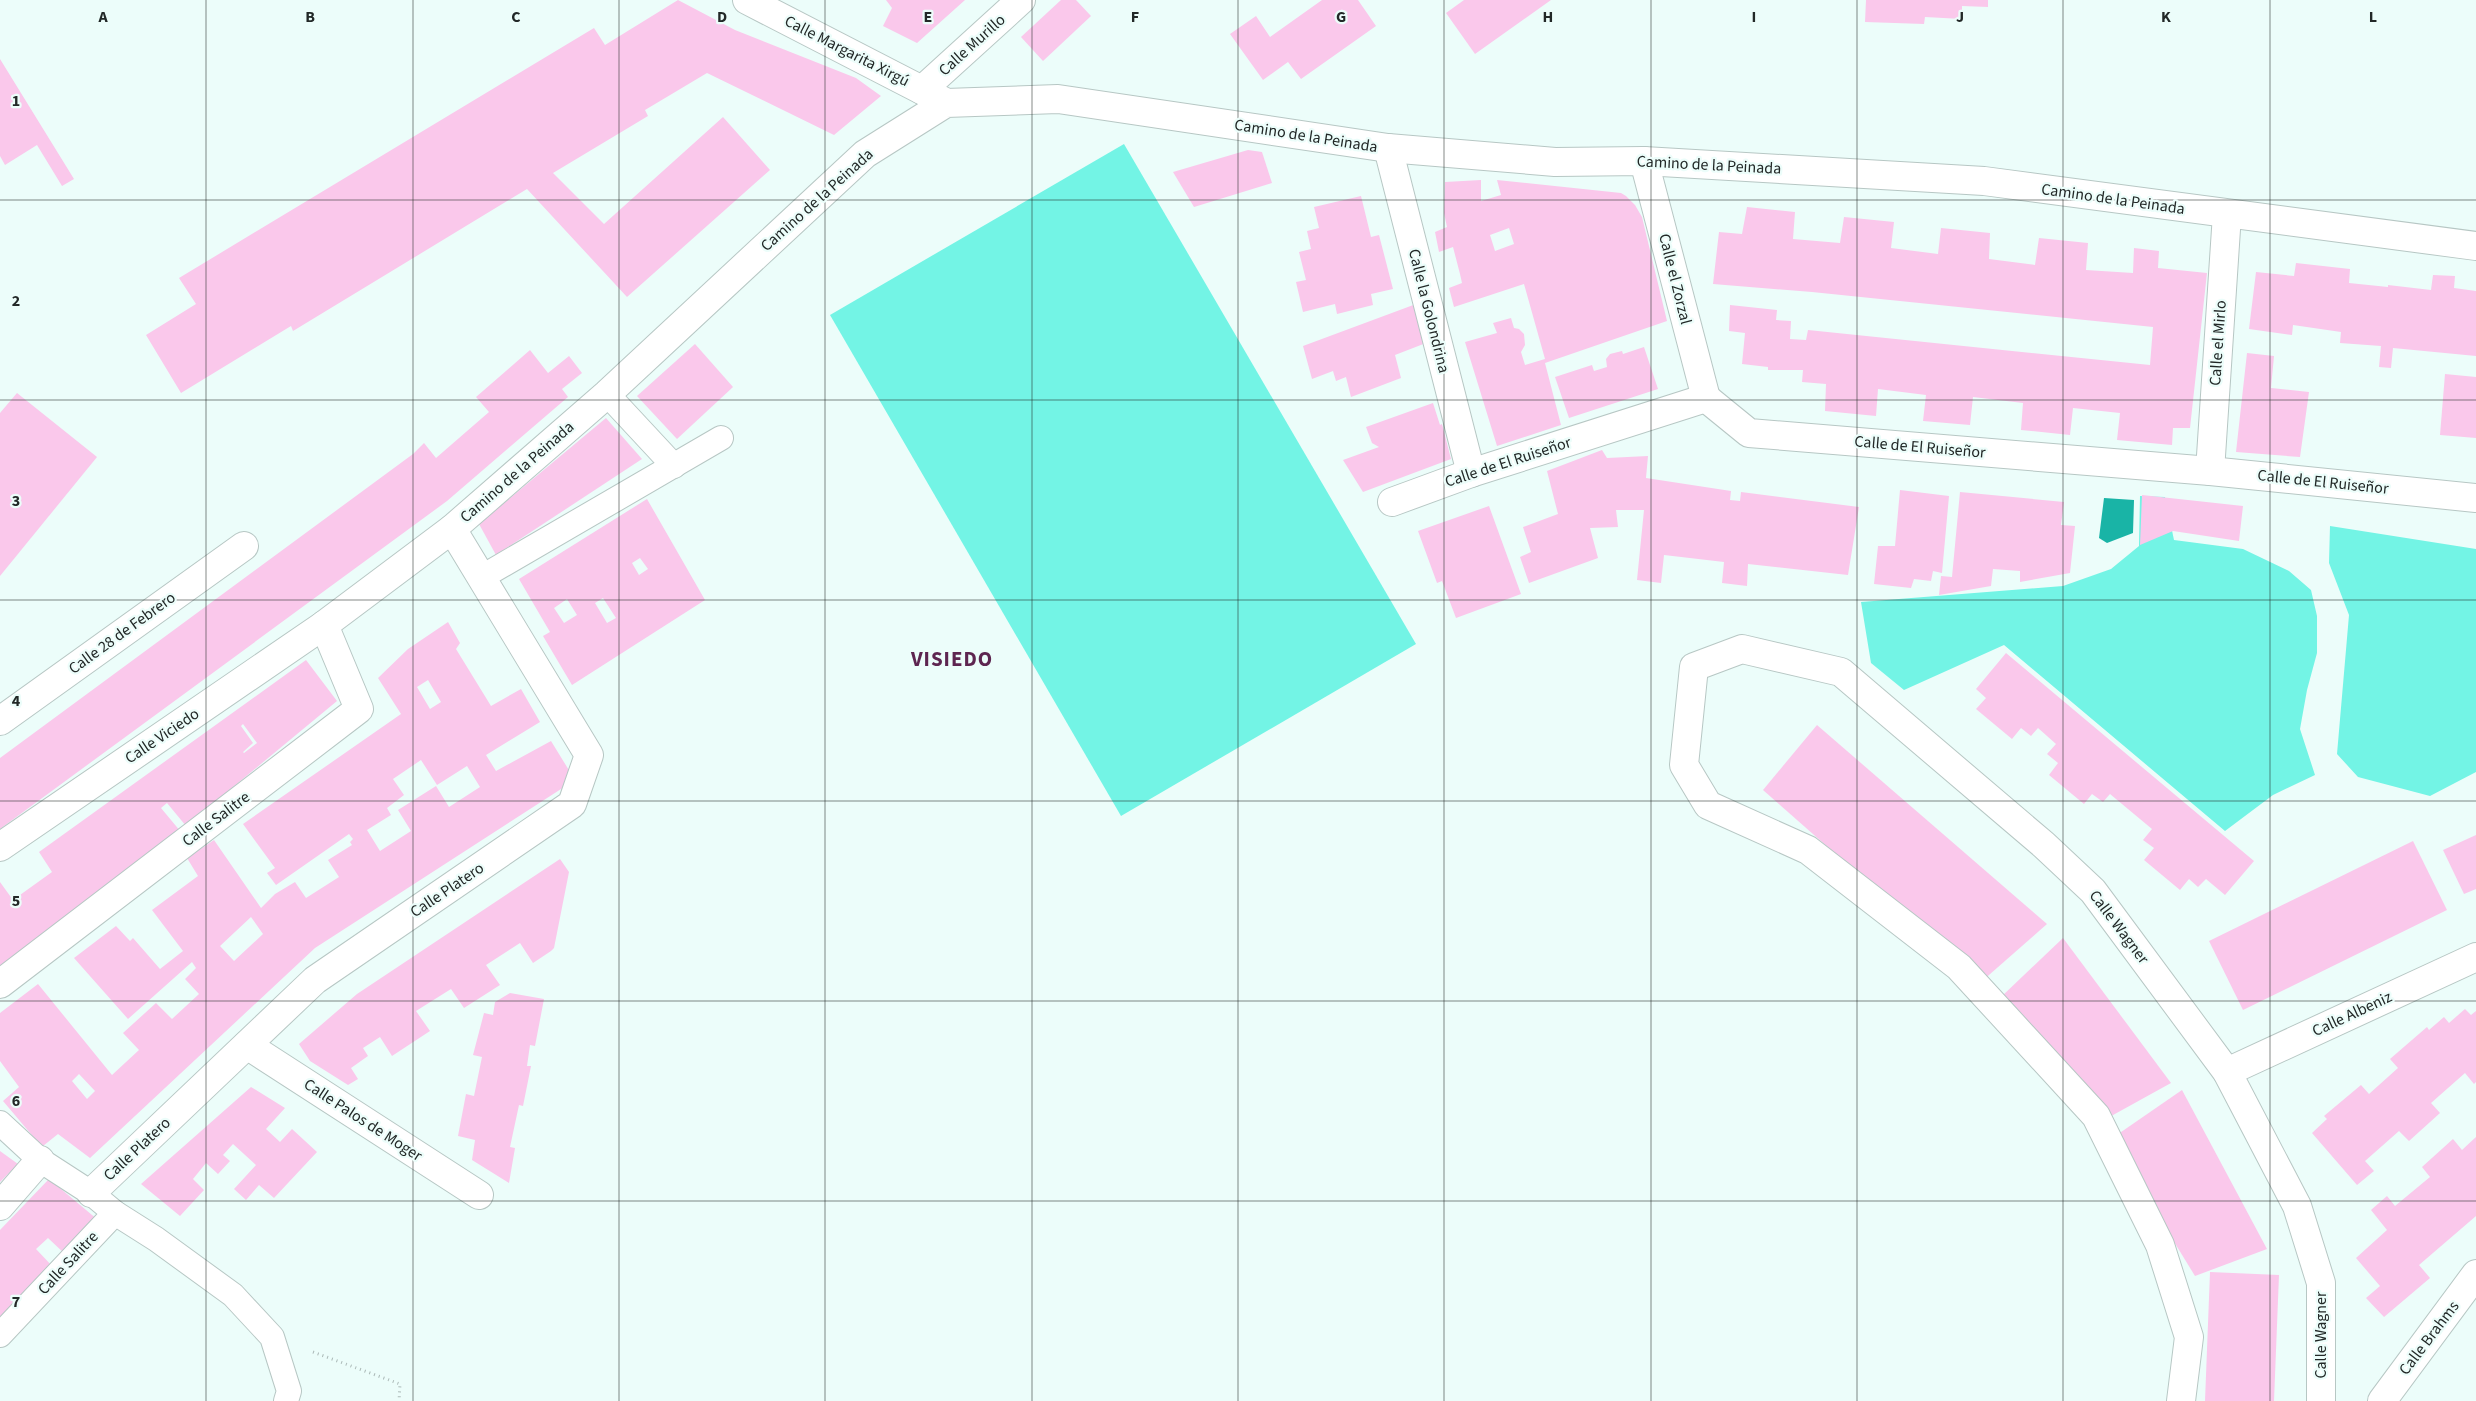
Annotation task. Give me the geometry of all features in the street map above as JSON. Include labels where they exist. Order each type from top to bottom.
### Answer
[{"type":"street","name":"Calle Margarita Xirgú","points":[[747,0],[946,103]]},
{"type":"street","name":"Calle Murillo","points":[[922,90],[1021,0]]},
{"type":"street","name":"Camino de la Peinada","points":[[324,625],[452,529],[607,394],[865,154],[946,103],[1058,99],[1388,148],[1555,162],[1644,161],[1984,181],[2476,246]]},
{"type":"street","name":"Calle la Golondrina","points":[[1388,148],[1471,473]]},
{"type":"street","name":"Calle el Zorzal","points":[[1644,161],[1706,398]]},
{"type":"street","name":"Calle el Mirlo","points":[[2210,471],[2226,214]]},
{"type":"street","name":"Calle de El Ruiseñor","points":[[1392,502],[1471,473],[1706,398],[1750,433],[2210,471],[2476,498]]},
{"type":"street","name":"Calle Platero","points":[[91,1193],[315,980],[572,804],[589,755],[452,529]]},
{"type":"street","name":"Calle 28 de Febrero","points":[[0,721],[244,546]]},
{"type":"street","name":"Calle Viciedo","points":[[0,847],[324,625]]},
{"type":"street","name":"Calle Salitre","points":[[0,984],[360,709],[324,625]]},
{"type":"street","name":"Calle Wagner","points":[[2181,1401],[2189,1337],[2160,1244],[2096,1116],[1959,967],[1808,850],[1708,805],[1684,765],[1694,667],[1742,649],[1841,672],[2044,845],[2093,891],[2227,1072],[2297,1206],[2321,1283],[2321,1401]]},
{"type":"street","name":"Calle Albeniz","points":[[2227,1072],[2476,957]]},
{"type":"street","name":"Calle Palos de Moger","points":[[247,1045],[480,1195]]},
{"type":"street","points":[[0,1206],[40,1160]]},
{"type":"street","name":"Calle Brahms","points":[[2382,1401],[2476,1274]]},
{"type":"lane","points":[[607,394],[674,466]]},
{"type":"lane","points":[[482,578],[721,438]]},
{"type":"lane","points":[[0,1123],[40,1160],[91,1193],[233,1295],[272,1337],[289,1391],[286,1401]]},
{"type":"lane","name":"Calle Salitre","points":[[0,1335],[115,1212]]},
{"type":"path","points":[[272,1337],[400,1384],[399,1401]]},
{"type":"shaded area","points":[[1124,144],[1416,644],[1121,816],[830,315]]},
{"type":"shaded area","points":[[2140,496],[2165,497],[2174,540],[2243,549],[2289,571],[2311,590],[2317,616],[2317,653],[2307,690],[2300,729],[2315,775],[2273,795],[2225,831],[2004,645],[1904,690],[1871,663],[1861,602],[2063,586],[2111,569],[2139,546]]},
{"type":"shaded area","points":[[2104,498],[2134,500],[2133,533],[2107,543],[2099,538]]},
{"type":"shaded area","points":[[2330,526],[2476,549],[2476,772],[2430,796],[2358,777],[2337,754],[2349,615],[2329,563]]},
{"type":"building","points":[[678,0],[735,30],[856,78],[881,96],[834,135],[707,73],[645,110],[648,116],[553,173],[604,224],[723,117],[770,170],[627,297],[527,189],[293,331],[291,326],[181,393],[146,335],[196,304],[179,278],[594,28],[605,45]]},
{"type":"building","points":[[886,0],[965,0],[917,43],[883,26],[892,8]]},
{"type":"building","points":[[1061,0],[1076,0],[1091,16],[1043,61],[1021,37]]},
{"type":"building","points":[[1322,0],[1358,0],[1376,26],[1301,79],[1288,62],[1263,80],[1230,34],[1256,16],[1270,37]]},
{"type":"building","points":[[1464,0],[1551,0],[1475,54],[1446,13]]},
{"type":"building","points":[[1866,0],[1988,0],[1988,7],[1962,6],[1962,19],[1925,17],[1924,24],[1865,22]]},
{"type":"building","points":[[0,59],[74,179],[62,186],[37,145],[5,165],[0,156]]},
{"type":"building","points":[[1248,150],[1262,152],[1272,183],[1194,207],[1173,172]]},
{"type":"building","points":[[1481,180],[1481,201],[1501,195],[1497,180],[1621,193],[1635,205],[1642,217],[1667,321],[1545,363],[1561,425],[1497,446],[1465,342],[1497,333],[1493,323],[1511,318],[1514,328],[1519,329],[1524,334],[1525,345],[1521,352],[1525,365],[1545,359],[1524,284],[1454,307],[1449,288],[1462,283],[1460,274],[1453,247],[1439,252],[1435,232],[1447,227],[1444,213],[1445,182]],"holes":[[[1509,228],[1514,244],[1495,251],[1490,235]]]},
{"type":"building","points":[[1361,196],[1371,237],[1379,235],[1393,289],[1371,294],[1373,305],[1337,314],[1335,304],[1303,312],[1296,282],[1306,280],[1299,252],[1311,249],[1307,231],[1319,228],[1314,207]]},
{"type":"building","points":[[1747,207],[1795,212],[1793,239],[1840,243],[1844,217],[1894,222],[1891,248],[1938,254],[1941,228],[1990,233],[1989,259],[2035,265],[2039,238],[2088,243],[2086,270],[2133,273],[2134,248],[2159,251],[2158,268],[2207,273],[2190,428],[2173,428],[2172,445],[2117,440],[2120,413],[2073,408],[2070,435],[2021,430],[2023,403],[1973,397],[1970,425],[1923,421],[1926,395],[1878,389],[1876,416],[1825,411],[1826,384],[1802,382],[1803,370],[1768,370],[1768,367],[1742,364],[1745,333],[1729,331],[1730,305],[1777,310],[1776,320],[1791,321],[1790,339],[1806,340],[1808,330],[2150,365],[2153,327],[1812,292],[1713,284],[1719,232],[1742,234]]},
{"type":"building","points":[[2296,263],[2350,269],[2349,283],[2388,287],[2388,285],[2431,290],[2433,275],[2455,276],[2454,288],[2476,291],[2476,356],[2393,348],[2391,368],[2379,367],[2381,346],[2340,343],[2341,332],[2293,325],[2292,335],[2249,329],[2256,272],[2294,276]]},
{"type":"building","points":[[1416,304],[1426,343],[1395,355],[1401,378],[1351,397],[1346,377],[1336,381],[1333,371],[1312,379],[1303,346]]},
{"type":"building","points":[[695,344],[733,387],[677,439],[637,396]]},
{"type":"building","points":[[1644,347],[1658,389],[1569,418],[1555,377],[1592,365],[1594,371],[1607,367],[1606,359],[1610,354],[1622,351],[1623,354]]},
{"type":"building","points":[[530,350],[548,373],[569,356],[582,373],[562,389],[568,397],[447,501],[0,829],[0,758],[413,454],[424,443],[436,458],[489,412],[476,397]]},
{"type":"building","points":[[2247,353],[2274,356],[2271,388],[2309,392],[2300,457],[2236,452]]},
{"type":"building","points":[[2445,374],[2476,377],[2476,438],[2440,435]]},
{"type":"building","points":[[17,393],[97,457],[0,576],[0,413]]},
{"type":"building","points":[[1433,403],[1440,425],[1442,424],[1451,459],[1363,492],[1343,460],[1379,447],[1372,443],[1366,427]]},
{"type":"building","points":[[606,418],[642,459],[496,555],[479,524]]},
{"type":"building","points":[[1602,450],[1607,458],[1648,456],[1646,478],[1731,491],[1730,500],[1740,501],[1741,492],[1859,507],[1848,575],[1748,564],[1747,586],[1722,583],[1724,562],[1664,555],[1661,583],[1637,580],[1644,510],[1616,510],[1618,527],[1590,528],[1598,558],[1529,583],[1520,557],[1531,552],[1523,527],[1558,514],[1547,471]]},
{"type":"building","points":[[1900,490],[1949,496],[1942,573],[1933,571],[1931,581],[1914,579],[1911,588],[1874,584],[1878,546],[1895,546]]},
{"type":"building","points":[[1960,492],[2064,502],[2061,525],[2075,526],[2070,573],[2020,582],[2020,571],[1993,569],[1991,586],[1939,595],[1941,576],[1952,577]]},
{"type":"building","points":[[2142,495],[2243,506],[2239,541],[2173,531],[2140,545]]},
{"type":"building","points":[[647,499],[705,600],[572,685],[543,636],[550,632],[519,579]],"holes":[[[640,558],[648,569],[639,575],[632,563]],[[603,598],[616,618],[607,623],[595,603]],[[567,599],[577,615],[564,623],[554,608]]]},
{"type":"building","points":[[1489,506],[1521,594],[1456,618],[1442,581],[1437,583],[1418,531]]},
{"type":"building","points":[[448,622],[460,643],[456,649],[491,706],[521,689],[540,722],[486,755],[496,771],[551,741],[575,780],[315,948],[90,1158],[58,1134],[43,1146],[3,1101],[19,1087],[0,1061],[0,1013],[38,984],[112,1075],[139,1050],[123,1033],[156,1003],[172,1019],[199,994],[185,979],[196,968],[192,962],[128,1019],[74,958],[116,926],[130,941],[133,938],[160,969],[183,951],[152,910],[198,876],[187,858],[214,840],[261,908],[275,894],[295,882],[306,898],[339,877],[328,860],[352,845],[350,842],[353,839],[349,834],[276,885],[267,873],[275,868],[243,824],[401,714],[378,678],[408,649]],"holes":[[[428,680],[441,702],[430,709],[417,687]],[[421,760],[437,785],[467,766],[480,787],[449,807],[436,786],[398,810],[411,831],[380,851],[367,830],[391,815],[387,808],[404,795],[393,779]],[[251,917],[263,934],[234,961],[220,946]],[[79,1074],[95,1091],[87,1099],[72,1081]]]},
{"type":"building","points":[[2006,653],[2254,861],[2225,895],[2206,879],[2198,887],[2189,879],[2180,890],[2144,860],[2154,848],[2143,840],[2152,829],[2110,794],[2103,802],[2092,794],[2084,804],[2049,775],[2058,763],[2047,754],[2056,744],[2038,728],[2031,736],[2021,728],[2012,739],[1976,709],[1986,698],[1976,689]]},
{"type":"building","points":[[306,660],[337,701],[186,826],[167,803],[161,808],[181,832],[0,966],[0,882],[13,900],[52,872],[39,852]],"holes":[[[243,724],[257,743],[243,752],[253,743],[241,726]]]},
{"type":"building","points":[[1817,725],[2047,924],[1981,982],[1763,790]]},
{"type":"building","points":[[2476,835],[2476,889],[2464,894],[2443,850]]},
{"type":"building","points":[[2413,841],[2447,910],[2243,1010],[2209,941]]},
{"type":"building","points":[[560,859],[569,872],[554,948],[551,951],[533,963],[520,943],[486,965],[500,985],[464,1008],[451,989],[416,1011],[430,1031],[392,1056],[380,1037],[363,1048],[368,1056],[351,1068],[358,1079],[348,1085],[310,1061],[299,1044],[357,994]]},
{"type":"building","points":[[2063,938],[2171,1083],[2104,1120],[2001,997]]},
{"type":"building","points":[[510,993],[544,999],[535,1046],[530,1045],[527,1066],[531,1066],[523,1106],[519,1105],[510,1147],[515,1148],[509,1183],[472,1160],[475,1140],[458,1136],[466,1094],[474,1096],[482,1057],[473,1055],[484,1013],[493,1015],[495,1002]]},
{"type":"building","points":[[2465,1009],[2471,1015],[2476,1011],[2476,1082],[2474,1084],[2465,1073],[2431,1103],[2440,1113],[2409,1141],[2399,1131],[2365,1161],[2374,1171],[2357,1185],[2312,1133],[2327,1119],[2324,1116],[2361,1085],[2369,1094],[2398,1068],[2390,1059],[2427,1027],[2429,1030],[2444,1017],[2449,1023]]},
{"type":"building","points":[[251,1087],[285,1108],[266,1129],[280,1142],[292,1129],[317,1152],[274,1198],[259,1185],[246,1200],[234,1189],[256,1165],[233,1144],[223,1155],[230,1161],[218,1174],[206,1163],[193,1179],[204,1190],[180,1216],[141,1184]]},
{"type":"building","points":[[2182,1090],[2267,1249],[2195,1276],[2111,1139]]},
{"type":"building","points":[[2476,1137],[2476,1216],[2419,1265],[2430,1278],[2384,1317],[2366,1298],[2380,1286],[2356,1258],[2387,1230],[2371,1210],[2387,1196],[2395,1206],[2430,1177],[2422,1167],[2453,1139],[2462,1150]]},
{"type":"building","points":[[0,1151],[18,1164],[0,1182]]},
{"type":"building","points":[[49,1179],[98,1220],[65,1254],[48,1238],[36,1249],[53,1267],[0,1320],[0,1230]]},
{"type":"building","points":[[2210,1272],[2279,1275],[2274,1401],[2205,1401]]},
{"type":"district","name":"VISIEDO","points":[[952,659]]}]
